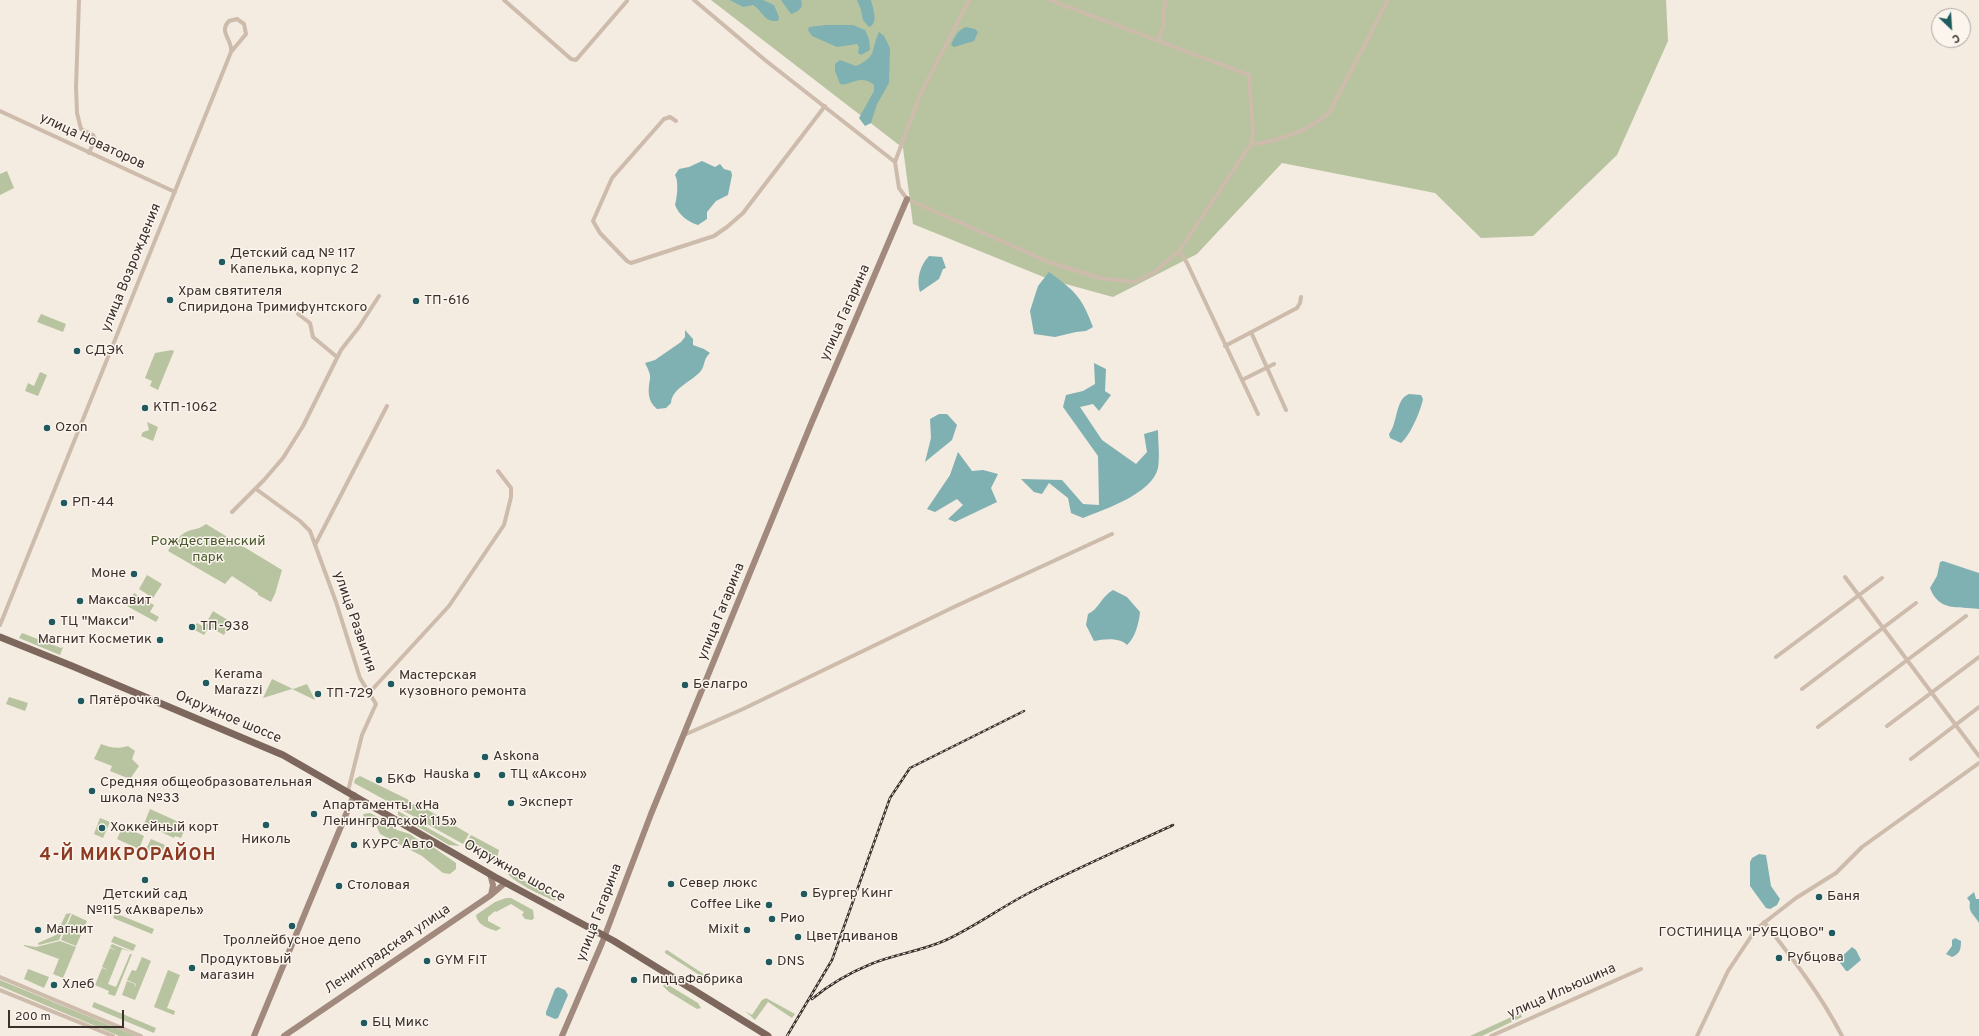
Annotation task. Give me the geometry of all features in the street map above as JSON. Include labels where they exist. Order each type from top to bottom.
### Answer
[{"type":"main road","name":"Окружное шоссе","points":[[0,637],[273,750],[351,793],[505,883],[605,936],[768,1036]]},
{"type":"street","points":[[79,0],[76,86],[77,113],[81,129],[93,135],[95,139],[89,153]]},
{"type":"street","points":[[504,0],[571,59],[576,60],[627,0]]},
{"type":"street","points":[[694,0],[765,60],[895,162]]},
{"type":"street","points":[[969,0],[920,95],[895,162],[899,188],[907,199],[1051,263],[1100,278],[1134,282],[1153,273],[1179,251],[1251,144],[1253,133],[1249,75],[1050,0]]},
{"type":"street","points":[[1158,41],[1164,25],[1163,14],[1166,0]]},
{"type":"street","points":[[1251,144],[1261,143],[1298,131],[1317,122],[1329,113],[1388,0]]},
{"type":"street","name":"улица Возрождения","points":[[0,625],[231,52],[246,34],[245,25],[239,20],[231,20],[224,28],[225,34],[231,43],[231,52]]},
{"type":"street","points":[[676,121],[670,117],[664,119],[612,178],[603,200],[596,211],[593,221],[600,233],[628,261],[631,262],[714,236],[728,227],[743,212],[825,106]]},
{"type":"street","name":"улица Новаторов","points":[[0,110],[174,192]]},
{"type":"street","name":"улица Гагарина","points":[[562,1036],[605,936],[649,818],[836,363],[907,199]]},
{"type":"street","points":[[1179,251],[1187,263],[1258,414]]},
{"type":"street","points":[[232,512],[276,468],[303,426],[337,358],[379,296]]},
{"type":"street","points":[[1225,346],[1297,308],[1301,297]]},
{"type":"street","points":[[298,314],[310,323],[313,337],[337,358]]},
{"type":"street","points":[[1251,332],[1286,410]]},
{"type":"street","points":[[1242,380],[1274,364]]},
{"type":"street","points":[[315,545],[387,406]]},
{"type":"street","points":[[369,693],[449,606],[504,525],[511,497],[511,488],[498,471]]},
{"type":"street","name":"улица Развития","points":[[256,489],[307,526],[315,545],[360,678],[376,704],[360,740],[351,793]]},
{"type":"street","points":[[684,735],[1112,534]]},
{"type":"street","points":[[1845,577],[1979,756]]},
{"type":"street","points":[[1776,657],[1882,578]]},
{"type":"street","points":[[1802,689],[1916,603]]},
{"type":"street","points":[[1818,727],[1966,616]]},
{"type":"street","points":[[1887,726],[1979,657]]},
{"type":"street","points":[[1911,759],[1979,708]]},
{"type":"street","points":[[1697,1036],[1728,971],[1746,942],[1764,922],[1796,898],[1836,873],[1862,847],[1979,762]]},
{"type":"street","points":[[255,1035],[351,793]]},
{"type":"street","points":[[490,874],[493,885],[491,894]]},
{"type":"street","name":"Ленинградская улица","points":[[284,1036],[505,883]]},
{"type":"street","points":[[1764,922],[1802,970],[1831,1014],[1842,1036]]},
{"type":"street","name":"улица Ильюшина","points":[[1491,1036],[1501,1034],[1641,969]]},
{"type":"street","points":[[0,977],[141,1036]]},
{"type":"street","points":[[0,990],[113,1036]]},
{"type":"green space","points":[[711,0],[1666,0],[1668,41],[1617,155],[1533,236],[1481,238],[1435,193],[1282,163],[1197,254],[1113,297],[1051,280],[913,224],[903,148]]},
{"type":"green space","points":[[7,171],[14,188],[0,195],[0,174]]},
{"type":"green space","points":[[41,314],[66,324],[63,332],[37,322]]},
{"type":"green space","points":[[172,350],[174,351],[158,390],[150,386],[152,381],[145,378],[155,353]]},
{"type":"green space","points":[[40,372],[47,375],[38,396],[25,391],[28,383],[34,386]]},
{"type":"green space","points":[[147,422],[158,427],[153,441],[141,436],[143,432],[149,430]]},
{"type":"green space","name":"Рождественский парк","points":[[206,524],[282,570],[271,602],[258,595],[258,593],[232,576],[225,584],[168,551],[181,535]]},
{"type":"green space","points":[[147,575],[162,584],[153,598],[139,589]]},
{"type":"green space","points":[[134,593],[154,605],[150,612],[159,617],[156,622],[127,606]]},
{"type":"green space","points":[[213,611],[231,622],[224,635],[209,627],[204,635],[193,629],[197,623],[204,627]]},
{"type":"green space","points":[[22,633],[61,648],[63,647],[60,655],[19,638]]},
{"type":"green space","points":[[272,679],[293,689],[307,684],[315,700],[292,689],[263,698]]},
{"type":"green space","points":[[9,697],[28,703],[25,711],[6,704]]},
{"type":"green space","points":[[101,744],[114,748],[128,746],[135,751],[132,759],[139,766],[130,779],[110,771],[112,766],[94,759]]},
{"type":"green space","points":[[360,776],[409,800],[408,803],[398,807],[354,783],[355,779]]},
{"type":"green space","points":[[416,803],[469,834],[463,844],[402,810]]},
{"type":"green space","points":[[150,809],[181,823],[180,827],[181,825],[186,827],[181,838],[175,836],[174,838],[144,824]]},
{"type":"green space","points":[[398,811],[460,846],[449,845],[398,815]]},
{"type":"green space","points":[[370,813],[388,822],[397,830],[410,834],[418,840],[423,840],[456,863],[456,869],[450,874],[443,873],[422,856],[380,834],[376,825],[364,818],[363,814]]},
{"type":"green space","name":"Хоккейный корт","points":[[100,818],[110,822],[103,838],[94,834]]},
{"type":"green space","points":[[123,826],[144,836],[139,849],[117,839]]},
{"type":"green space","points":[[471,835],[499,850],[496,862],[465,845]]},
{"type":"green space","points":[[151,839],[165,845],[160,855],[146,849]]},
{"type":"green space","points":[[507,872],[556,897],[555,901],[514,880]]},
{"type":"green space","points":[[506,898],[511,898],[533,910],[534,918],[532,920],[525,919],[522,915],[524,912],[511,904],[496,912],[495,911],[488,917],[488,921],[501,928],[496,931],[483,926],[478,921],[476,915],[495,902]]},
{"type":"green space","points":[[71,913],[59,940],[39,945],[38,943],[56,935],[66,914]]},
{"type":"green space","points":[[115,913],[154,929],[152,934],[113,918]]},
{"type":"green space","points":[[72,914],[87,921],[76,946],[61,940]]},
{"type":"green space","points":[[114,936],[136,945],[133,951],[111,942]]},
{"type":"green space","points":[[60,941],[76,947],[63,978],[53,974],[59,959],[24,946],[36,947]]},
{"type":"green space","points":[[112,944],[132,952],[122,949],[108,984],[116,987],[130,954],[132,954],[115,996],[108,994],[109,991],[95,985],[102,968],[108,970],[102,967],[110,948],[117,951],[110,947]]},
{"type":"green space","points":[[667,950],[709,979],[707,980],[665,953]]},
{"type":"green space","points":[[142,957],[151,961],[135,1000],[122,995],[127,981],[135,984],[134,988],[136,984],[127,980],[132,970],[136,971]]},
{"type":"green space","points":[[28,969],[49,977],[44,988],[24,979]]},
{"type":"green space","points":[[168,970],[180,975],[167,1008],[175,1011],[174,1015],[154,1007]]},
{"type":"green space","points":[[0,980],[136,1036],[119,1036],[0,986]]},
{"type":"green space","points":[[665,983],[698,1003],[701,1008],[697,1009],[669,992],[663,986]]},
{"type":"green space","points":[[766,998],[795,1014],[792,1018],[768,1002],[755,1020],[745,1011],[752,1015],[762,1000]]},
{"type":"green space","points":[[94,1002],[156,1028],[154,1033],[92,1007]]},
{"type":"green space","points":[[1520,1013],[1522,1017],[1482,1036],[1470,1036]]},
{"type":"water","points":[[730,0],[763,0],[774,5],[779,17],[778,21],[769,20],[753,5],[743,7]]},
{"type":"water","points":[[781,0],[801,0],[802,5],[798,11],[791,14]]},
{"type":"water","points":[[857,0],[871,0],[875,19],[874,23],[869,27],[863,20]]},
{"type":"water","points":[[826,25],[853,25],[865,30],[869,39],[870,50],[861,55],[858,53],[859,47],[857,44],[837,47],[812,36],[808,30],[809,27]]},
{"type":"water","points":[[966,27],[975,29],[978,32],[974,41],[954,47],[951,45],[960,30]]},
{"type":"water","points":[[879,32],[884,36],[890,48],[889,83],[877,104],[871,123],[865,126],[859,118],[874,91],[874,85],[864,80],[840,84],[835,71],[835,64],[840,60],[856,66],[868,59],[871,56]]},
{"type":"water","points":[[702,161],[715,167],[720,164],[724,169],[731,171],[732,175],[728,195],[716,201],[707,212],[707,219],[698,225],[684,218],[675,205],[677,185],[675,175],[679,169],[689,167]]},
{"type":"water","points":[[929,256],[942,257],[946,268],[943,269],[939,279],[920,292],[918,283],[921,268]]},
{"type":"water","points":[[1049,272],[1077,295],[1085,308],[1093,327],[1086,331],[1055,337],[1034,334],[1030,311],[1038,286]]},
{"type":"water","points":[[685,330],[693,339],[693,345],[710,353],[706,358],[700,372],[678,389],[672,398],[671,403],[666,408],[657,409],[650,399],[650,375],[645,363],[655,360],[681,342],[685,337]]},
{"type":"water","points":[[1094,363],[1106,369],[1105,391],[1111,395],[1099,411],[1093,404],[1080,407],[1102,440],[1136,464],[1147,452],[1144,434],[1158,430],[1159,463],[1154,477],[1147,486],[1115,505],[1083,518],[1071,513],[1068,498],[1049,483],[1042,494],[1034,492],[1021,479],[1062,480],[1083,504],[1099,505],[1098,456],[1063,407],[1066,395],[1083,391],[1095,384]]},
{"type":"water","points":[[1409,394],[1421,395],[1423,399],[1415,422],[1408,435],[1401,443],[1390,438],[1389,434],[1394,424],[1401,401]]},
{"type":"water","points":[[939,414],[947,414],[957,425],[952,440],[925,462],[931,438],[930,419]]},
{"type":"water","points":[[958,452],[972,471],[983,470],[998,474],[991,488],[997,502],[955,522],[948,519],[963,505],[957,499],[935,512],[927,509],[950,475]]},
{"type":"water","points":[[1943,561],[1979,573],[1979,609],[1950,606],[1938,601],[1934,596],[1930,588],[1937,576],[1940,562]]},
{"type":"water","points":[[1113,590],[1127,597],[1140,612],[1136,630],[1127,645],[1124,642],[1116,640],[1107,639],[1094,641],[1086,625],[1088,614],[1092,612]]},
{"type":"water","points":[[1759,854],[1766,855],[1771,886],[1780,899],[1777,905],[1770,909],[1766,908],[1750,886],[1750,862],[1752,858]]},
{"type":"water","points":[[1974,892],[1976,899],[1979,899],[1979,923],[1970,909],[1970,902],[1967,898]]},
{"type":"water","points":[[1955,938],[1961,941],[1961,946],[1960,951],[1952,957],[1946,954],[1952,946],[1952,940]]},
{"type":"water","points":[[1852,947],[1856,950],[1861,960],[1846,971],[1838,960]]},
{"type":"water","points":[[558,987],[565,990],[568,995],[558,1018],[555,1019],[546,1015],[546,1012],[555,989]]},
{"type":"railway","points":[[787,1036],[832,960],[890,798],[910,768],[1024,711]]},
{"type":"railway","points":[[812,999],[840,979],[855,971],[871,964],[946,940],[1017,899],[1081,867],[1173,825]]},
{"type":"place","name":"Детский сад № 117 Капелька, корпус 2","points":[[222,262]]},
{"type":"place","name":"Храм святителя Спиридона Тримифунтского","points":[[170,300]]},
{"type":"place","name":"ТП-616","points":[[416,301]]},
{"type":"place","name":"СДЭК","points":[[77,351]]},
{"type":"place","name":"КТП-1062","points":[[145,408]]},
{"type":"place","name":"Ozon","points":[[47,428]]},
{"type":"place","name":"РП-44","points":[[64,503]]},
{"type":"place","name":"Моне","points":[[134,574]]},
{"type":"place","name":"Максавит","points":[[80,601]]},
{"type":"place","name":"ТЦ \"Макси\"","points":[[52,622]]},
{"type":"place","name":"ТП-938","points":[[192,627]]},
{"type":"place","name":"Магнит Косметик","points":[[160,640]]},
{"type":"place","name":"Kerama Marazzi","points":[[206,683]]},
{"type":"place","name":"Мастерская кузовного ремонта","points":[[391,684]]},
{"type":"place","name":"Белагро","points":[[685,685]]},
{"type":"place","name":"ТП-729","points":[[318,694]]},
{"type":"place","name":"Пятёрочка","points":[[81,701]]},
{"type":"place","name":"Askona","points":[[485,757]]},
{"type":"place","name":"Hauska","points":[[477,775]]},
{"type":"place","name":"ТЦ «Аксон»","points":[[502,775]]},
{"type":"place","name":"БКФ","points":[[379,780]]},
{"type":"place","name":"Средняя общеобразовательная школа №33","points":[[92,791]]},
{"type":"place","name":"Эксперт","points":[[511,803]]},
{"type":"place","name":"Апартаменты «На Ленинградской 115»","points":[[314,814]]},
{"type":"place","name":"Николь","points":[[266,825]]},
{"type":"place","name":"Хоккейный корт","points":[[102,828]]},
{"type":"place","name":"КУРС Авто","points":[[354,845]]},
{"type":"place","name":"Детский сад №115 «Акварель»","points":[[145,880]]},
{"type":"place","name":"Север люкс","points":[[671,884]]},
{"type":"place","name":"Столовая","points":[[339,886]]},
{"type":"place","name":"Бургер Кинг","points":[[804,894]]},
{"type":"place","name":"Баня","points":[[1819,897]]},
{"type":"place","name":"Coffee Like","points":[[769,905]]},
{"type":"place","name":"Рио","points":[[772,919]]},
{"type":"place","name":"Троллейбусное депо","points":[[292,926]]},
{"type":"place","name":"Магнит","points":[[38,930]]},
{"type":"place","name":"Mixit","points":[[747,930]]},
{"type":"place","name":"ГОСТИНИЦА \"РУБЦОВО\"","points":[[1832,933]]},
{"type":"place","name":"Цвет диванов","points":[[798,937]]},
{"type":"place","name":"Рубцова","points":[[1779,958]]},
{"type":"place","name":"GYM FIT","points":[[427,961]]},
{"type":"place","name":"DNS","points":[[769,962]]},
{"type":"place","name":"Продуктовый магазин","points":[[192,968]]},
{"type":"place","name":"ПиццаФабрика","points":[[634,980]]},
{"type":"place","name":"Хлеб","points":[[54,985]]},
{"type":"place","name":"БЦ Микс","points":[[364,1023]]},
{"type":"district","name":"4-Й МИКРОРАЙОН","points":[[128,856]]}]
